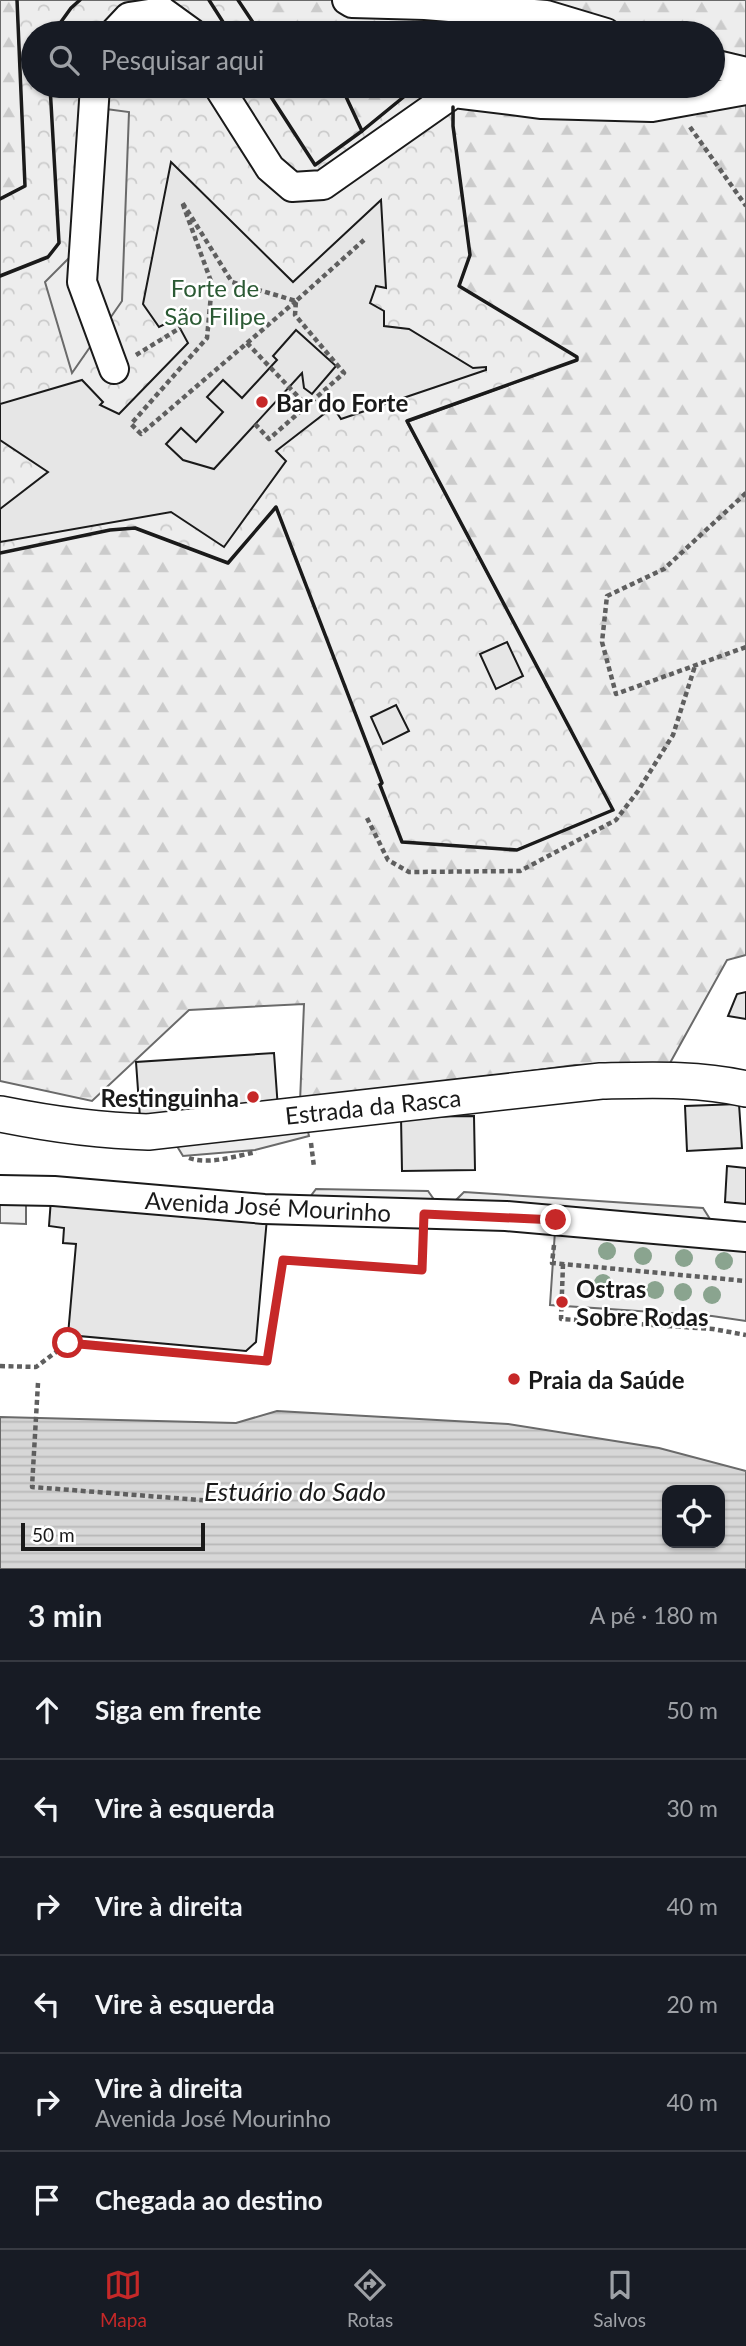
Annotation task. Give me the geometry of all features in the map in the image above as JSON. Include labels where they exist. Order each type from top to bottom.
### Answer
[{"type":"main road","name":"Estrada da Rasca","points":[[0,1114],[73,1127],[148,1132],[601,1081],[667,1080],[724,1084],[746,1089]]},
{"type":"street","points":[[347,0],[352,3],[425,5],[546,15],[566,21]]},
{"type":"street","points":[[125,21],[129,17],[163,12],[175,21]]},
{"type":"street","points":[[725,67],[746,72]]},
{"type":"street","points":[[725,94],[746,90]]},
{"type":"street","points":[[94,98],[82,282],[114,369]]},
{"type":"street","points":[[226,98],[270,168],[292,187],[323,185],[447,98]]},
{"type":"street","points":[[494,98],[542,104],[652,107],[701,98]]},
{"type":"street","name":"Avenida José Mourinho","points":[[0,1190],[54,1191],[264,1209],[556,1220],[746,1237]]},
{"type":"path","points":[[673,103],[746,206]]},
{"type":"path","points":[[296,301],[232,282],[182,202],[212,284],[207,338],[131,424],[141,434],[296,301],[364,240]]},
{"type":"path","points":[[255,424],[269,439],[344,373],[295,315],[296,301]]},
{"type":"path","points":[[114,369],[180,328]]},
{"type":"path","points":[[247,343],[307,405]]},
{"type":"path","points":[[746,493],[664,569],[607,596],[602,642],[616,694],[746,647]]},
{"type":"path","points":[[367,818],[388,860],[409,873],[520,871],[616,820],[638,791],[673,735],[695,666]]},
{"type":"path","points":[[0,1366],[37,1367],[68,1343],[267,1361],[283,1260],[422,1270],[424,1214]]},
{"type":"path","points":[[556,1220],[552,1263],[746,1281]]},
{"type":"path","points":[[563,1264],[561,1319],[713,1329],[746,1335]]},
{"type":"path","points":[[38,1383],[32,1486],[213,1501]]},
{"type":"green space","points":[[0,0],[17,0],[25,186],[0,199]]},
{"type":"green space","name":"Forte de São Filipe","points":[[17,0],[238,0],[252,21],[21,21],[21,93]]},
{"type":"green space","points":[[238,0],[746,0],[746,955],[727,960],[670,1063],[575,1065],[300,1102],[304,1004],[189,1010],[92,1101],[0,1081],[0,553],[110,530],[135,528],[228,563],[276,507],[382,783],[380,784],[613,810],[407,421],[577,360],[577,357],[459,286],[470,255],[453,126],[454,98],[725,98],[725,21],[252,21]]},
{"type":"green space","name":"Forte de São Filipe","points":[[21,98],[347,98],[362,131],[402,98],[454,98],[453,126],[470,255],[459,286],[577,357],[577,360],[407,422],[613,810],[517,850],[402,842],[276,507],[228,563],[135,528],[110,530],[0,553],[0,199],[25,186]]},
{"type":"green space","points":[[347,98],[402,98],[362,131]]},
{"type":"shaded area","points":[[106,109],[129,112],[122,301],[72,373],[45,282],[97,230]]},
{"type":"shaded area","points":[[306,1123],[309,1136],[255,1150],[183,1156],[172,1138]]},
{"type":"shaded area","points":[[316,1189],[428,1191],[435,1201],[307,1201]]},
{"type":"shaded area","points":[[464,1192],[703,1208],[710,1219],[455,1201]]},
{"type":"shaded area","points":[[0,1197],[26,1197],[26,1224],[0,1223]]},
{"type":"shaded area","points":[[555,1231],[746,1248],[746,1321],[712,1316],[550,1305]]},
{"type":"water","name":"Estuário do Sado","points":[[277,1411],[508,1424],[659,1448],[746,1471],[746,1569],[0,1569],[0,1417],[236,1423]]},
{"type":"building","points":[[171,162],[293,282],[381,200],[386,288],[376,286],[370,303],[384,311],[384,326],[409,329],[473,368],[486,367],[486,370],[341,419],[333,407],[276,451],[286,461],[224,547],[171,512],[0,542],[0,509],[48,472],[0,440],[0,404],[82,380],[103,402],[100,405],[119,414],[188,343],[175,319],[159,327],[143,304]]},
{"type":"building","points":[[296,330],[336,366],[312,394],[304,388],[302,373],[214,469],[183,460],[166,444],[181,428],[196,442],[223,412],[207,397],[223,380],[242,398],[277,360],[273,356]]},
{"type":"building","points":[[507,642],[523,676],[496,689],[480,654]]},
{"type":"building","points":[[396,705],[409,731],[383,744],[371,717]]},
{"type":"building","points":[[746,992],[746,1019],[728,1016],[737,994]]},
{"type":"building","points":[[274,1053],[278,1109],[140,1118],[136,1062]]},
{"type":"building","points":[[739,1104],[742,1148],[687,1151],[685,1106]]},
{"type":"building","points":[[474,1116],[475,1170],[402,1171],[401,1117]]},
{"type":"building","points":[[727,1166],[746,1168],[746,1204],[725,1202]]},
{"type":"building","points":[[51,1199],[267,1218],[256,1342],[246,1351],[68,1335],[76,1244],[63,1243],[64,1228],[49,1226]]},
{"type":"wall","points":[[17,0],[21,93]]},
{"type":"wall","points":[[62,21],[80,0]]},
{"type":"wall","points":[[209,0],[222,21]]},
{"type":"wall","points":[[238,0],[252,21]]},
{"type":"wall","points":[[0,199],[25,186],[21,98]]},
{"type":"wall","points":[[0,276],[48,257],[59,243],[51,98]]},
{"type":"wall","points":[[272,98],[315,165],[362,131]]},
{"type":"wall","points":[[347,98],[362,131],[402,98]]},
{"type":"wall","points":[[0,553],[110,530],[135,528],[228,563],[276,507],[402,842],[517,850],[613,810],[407,421],[577,360],[577,357],[459,286],[470,255],[453,126],[453,107]]},
{"type":"place","name":"Bar do Forte","points":[[262,402]]},
{"type":"place","name":"Restinguinha","points":[[253,1097]]},
{"type":"place","name":"Ostras Sobre Rodas","points":[[562,1302]]},
{"type":"place","name":"Praia da Saúde","points":[[514,1379]]},
{"type":"route","points":[[68,1343],[267,1361],[283,1260],[422,1270],[424,1214],[556,1220]]}]
